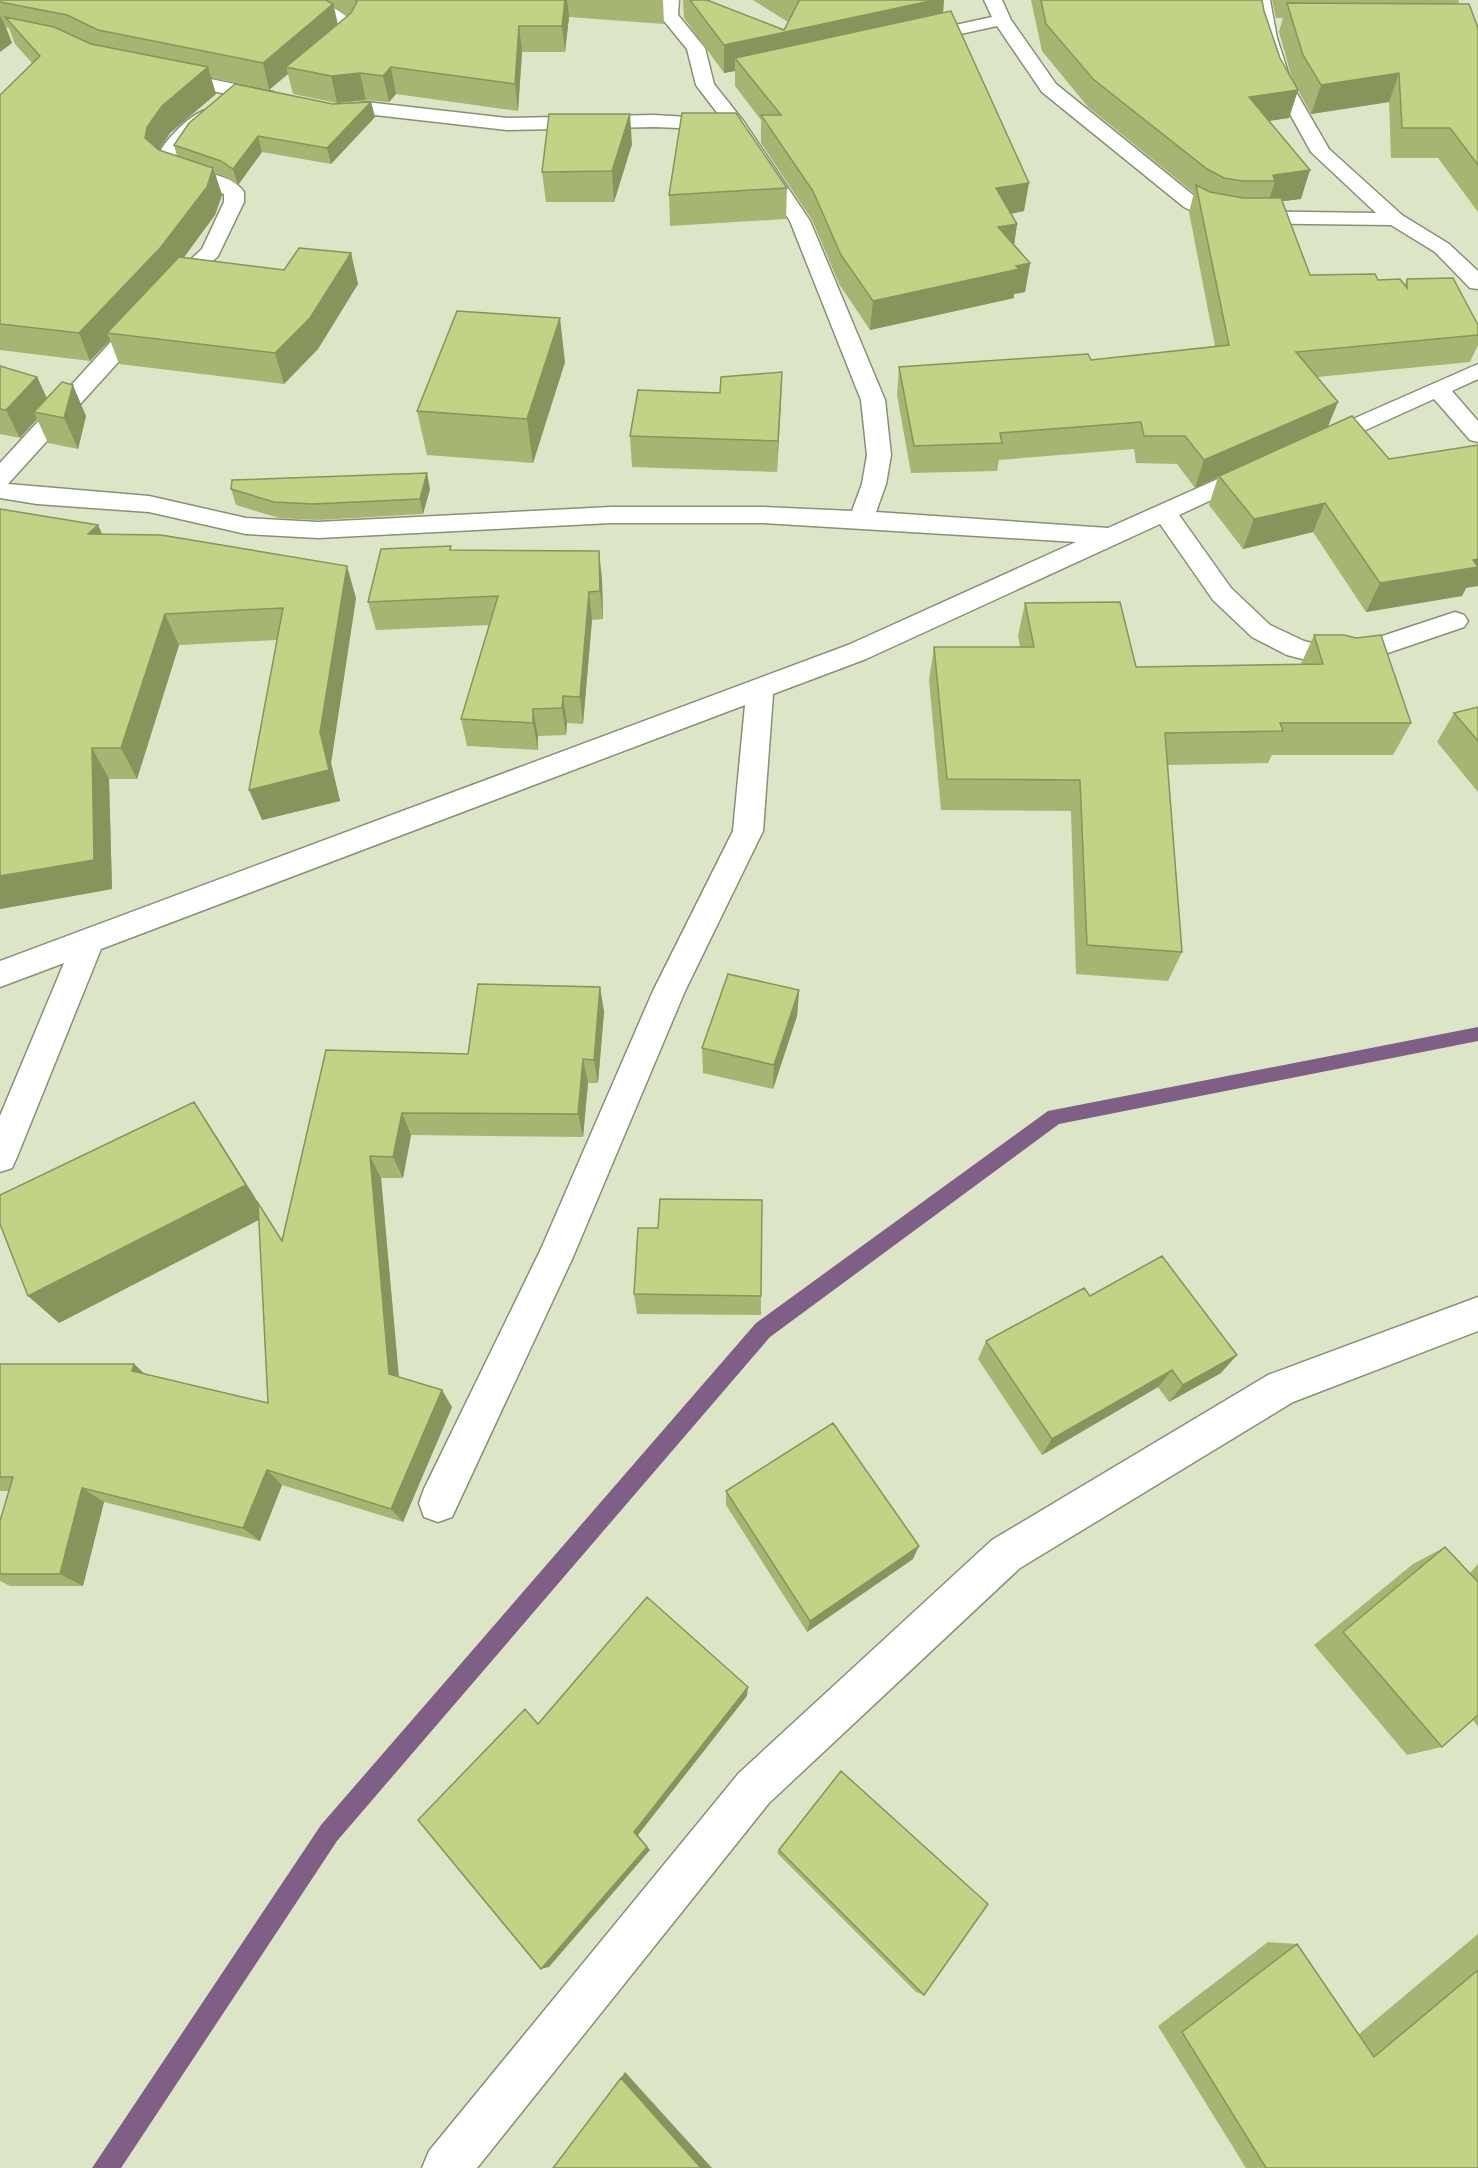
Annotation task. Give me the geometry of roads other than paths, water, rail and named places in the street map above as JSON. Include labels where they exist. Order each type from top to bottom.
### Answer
[{"type":"street","points":[[313,0],[312,4],[351,27],[348,34],[315,63]]},
{"type":"street","points":[[670,0],[669,16],[696,48],[705,85],[737,126],[800,221],[873,400],[879,455],[874,484],[861,519]]},
{"type":"street","points":[[993,0],[1002,20],[1049,88],[1117,145],[1210,213],[1235,217],[1395,219]]},
{"type":"street","points":[[1261,0],[1265,25],[1283,85],[1321,152],[1395,219],[1442,248],[1478,283]]},
{"type":"street","points":[[899,42],[1002,20]]},
{"type":"street","points":[[1265,25],[1289,25]]},
{"type":"street","points":[[146,72],[237,89],[303,105],[349,112],[366,108],[507,124],[654,121],[737,126]]},
{"type":"street","points":[[705,85],[728,80]]},
{"type":"street","points":[[273,99],[290,84]]},
{"type":"street","points":[[0,478],[169,292],[212,252],[234,202],[234,192],[227,186],[175,171],[166,164],[166,157],[182,136],[237,89]]},
{"type":"street","points":[[0,974],[88,943],[857,652],[1164,511],[1478,371]]},
{"type":"street","points":[[1438,390],[1478,435]]},
{"type":"street","points":[[0,490],[37,496],[149,504],[246,526],[318,530],[611,515],[861,519],[1113,536]]},
{"type":"street","points":[[1164,511],[1222,594],[1261,631],[1296,648],[1341,660],[1455,621]]},
{"type":"street","points":[[438,1503],[555,1257],[669,991],[747,831],[760,689]]},
{"type":"street","points":[[0,1157],[88,943]]},
{"type":"street","points":[[446,2168],[754,1788],[1006,1554],[1281,1388],[1478,1314]]},
{"type":"waterway","points":[[105,2168],[329,1833],[763,1330],[1054,1117],[1478,1034]]}]
